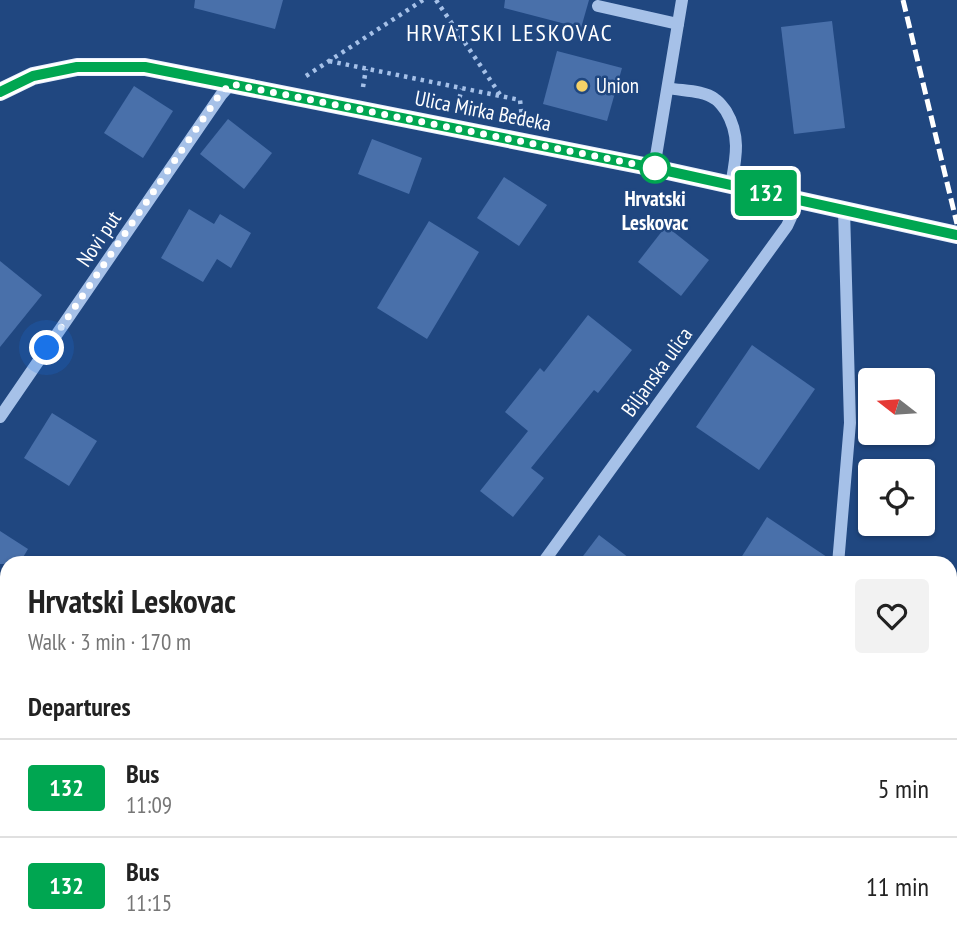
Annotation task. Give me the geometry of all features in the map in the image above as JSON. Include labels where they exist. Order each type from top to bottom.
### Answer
[{"type":"main road","name":"Ulica Mirka Bedeka","points":[[0,92],[33,76],[77,67],[145,67],[654,168],[957,235]]},
{"type":"street","points":[[654,168],[682,0]]},
{"type":"street","points":[[598,6],[678,24]]},
{"type":"street","name":"Novi put","points":[[0,417],[220,94],[231,84]]},
{"type":"street","points":[[667,88],[701,93],[716,99],[724,109],[736,135],[736,159],[731,185]]},
{"type":"street","name":"Biljanska ulica","points":[[548,556],[787,226],[799,200]]},
{"type":"street","points":[[839,556],[849,423],[844,211]]},
{"type":"path","points":[[303,79],[423,0]]},
{"type":"path","points":[[436,0],[502,97]]},
{"type":"path","points":[[329,61],[520,100],[523,123]]},
{"type":"path","points":[[362,91],[366,69]]},
{"type":"path","points":[[456,110],[462,89]]},
{"type":"building","points":[[195,0],[283,0],[275,29],[194,8]]},
{"type":"building","points":[[505,0],[589,0],[581,28],[504,8]]},
{"type":"building","points":[[832,21],[845,128],[794,134],[781,27]]},
{"type":"building","name":"Union","points":[[557,51],[622,68],[607,121],[543,104]]},
{"type":"building","points":[[134,86],[173,111],[143,158],[104,133]]},
{"type":"building","points":[[228,119],[272,153],[244,189],[200,154]]},
{"type":"building","points":[[372,139],[422,158],[409,194],[358,174]]},
{"type":"building","points":[[504,177],[547,205],[519,246],[477,218]]},
{"type":"building","points":[[189,209],[214,224],[220,214],[251,233],[231,268],[217,259],[203,282],[161,258]]},
{"type":"building","points":[[429,221],[479,252],[427,339],[377,308]]},
{"type":"building","points":[[666,226],[709,260],[681,296],[638,262]]},
{"type":"building","points":[[0,261],[42,295],[0,347]]},
{"type":"building","points":[[588,315],[632,350],[598,393],[594,390],[531,468],[544,478],[513,517],[480,491],[528,431],[505,412],[540,368],[544,372]]},
{"type":"building","points":[[752,345],[815,389],[759,470],[696,427]]},
{"type":"building","points":[[52,413],[97,441],[69,486],[24,458]]},
{"type":"building","points":[[767,517],[826,556],[742,556]]},
{"type":"building","points":[[0,531],[28,549],[24,556],[0,556]]},
{"type":"building","points":[[599,535],[627,556],[583,556]]},
{"type":"railway","points":[[903,0],[957,224]]},
{"type":"bus line","name":"132","points":[[0,92],[33,76],[77,67],[145,67],[654,168],[957,235]]},
{"type":"place","name":"Union","points":[[582,86]]},
{"type":"place","name":"Hrvatski Leskovac","points":[[655,168]]},
{"type":"district","name":"HRVATSKI LESKOVAC","points":[[510,33]]},
{"type":"route","points":[[47,348],[220,94],[231,84],[655,168]]}]
